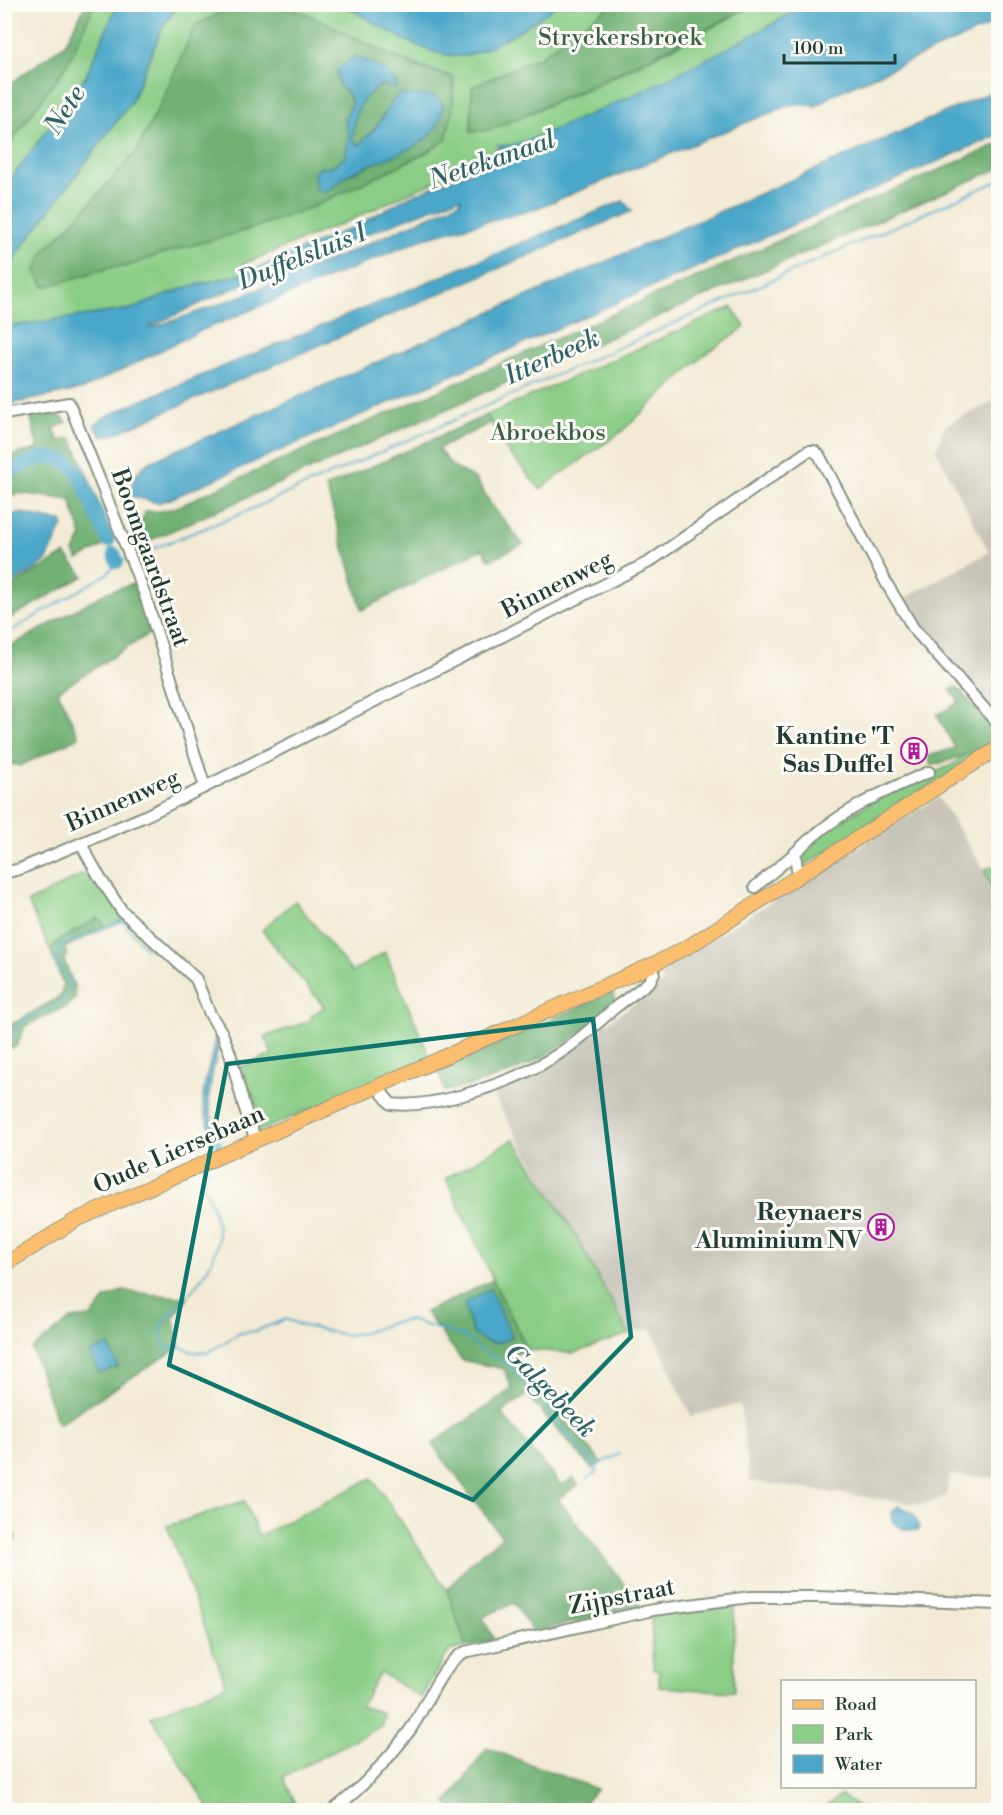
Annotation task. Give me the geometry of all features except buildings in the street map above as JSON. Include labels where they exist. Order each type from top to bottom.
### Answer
[{"type":"main road","name":"Oude Liersebaan","points":[[4,1265],[76,1220],[654,964],[691,945],[999,748]]},
{"type":"street","name":"Boomgaardstraat","points":[[10,413],[69,403],[141,584],[205,787]]},
{"type":"street","name":"Binnenweg","points":[[4,873],[20,869],[143,817],[649,562],[808,451],[814,451],[819,455],[888,586],[914,629],[999,724]]},
{"type":"street","points":[[755,887],[835,820],[878,794],[929,772]]},
{"type":"street","points":[[81,844],[99,878],[122,911],[196,979],[210,1014],[222,1033],[230,1053],[256,1141]]},
{"type":"street","points":[[795,853],[798,878]]},
{"type":"street","points":[[377,1087],[391,1104],[404,1106],[477,1091],[513,1077],[553,1058],[592,1028],[650,981],[654,973],[654,964]]},
{"type":"street","name":"Zijpstraat","points":[[333,1810],[357,1793],[377,1773],[411,1728],[456,1656],[465,1652],[653,1610],[750,1597],[999,1604]]},
{"type":"highlighted area","points":[[593,1019],[631,1337],[473,1500],[169,1365],[227,1064]]},
{"type":"shaded area","points":[[998,399],[998,716],[953,666],[901,600],[989,552],[936,450],[945,425]]},
{"type":"shaded area","points":[[938,797],[984,870],[998,899],[998,1049],[989,1056],[998,1073],[998,1478],[950,1475],[946,1496],[922,1505],[750,1481],[740,1404],[691,1416],[651,1328],[629,1334],[571,1227],[564,1219],[492,1093],[540,1071],[663,983],[661,971]]},
{"type":"green space","points":[[86,4],[94,5],[67,65],[5,150],[5,81],[8,85],[65,44]]},
{"type":"green space","points":[[94,5],[117,5],[86,76],[5,187],[5,150],[67,65]]},
{"type":"green space","points":[[179,5],[259,5],[225,11],[195,25],[162,101],[136,152],[45,250],[45,287],[112,267],[125,267],[386,171],[425,153],[446,140],[454,77],[392,57],[310,15],[276,5],[343,5],[420,46],[462,56],[522,29],[557,5],[611,5],[541,56],[472,87],[471,132],[490,130],[601,83],[704,32],[752,5],[806,5],[711,58],[647,90],[523,142],[498,145],[485,161],[351,220],[243,264],[246,273],[184,288],[132,309],[5,327],[4,275],[23,246],[131,102],[163,26]]},
{"type":"green space","points":[[259,5],[294,10],[328,23],[400,59],[454,77],[453,109],[446,140],[426,153],[315,206],[248,230],[158,255],[125,267],[112,267],[45,287],[35,272],[45,250],[136,152],[162,101],[195,25],[225,11]],"holes":[[[354,57],[383,69],[384,84],[367,95],[356,114],[353,141],[359,145],[377,126],[393,100],[419,94],[425,140],[346,176],[328,192],[321,167],[328,168],[345,158],[349,134],[344,120],[352,104],[347,92]]]},
{"type":"green space","points":[[436,5],[483,5],[460,10]]},
{"type":"green space","name":"Stryckersbroek","points":[[611,5],[752,5],[590,86],[490,130],[471,132],[472,87],[541,56]]},
{"type":"green space","points":[[998,144],[998,169],[151,540],[145,537],[140,524],[146,511],[168,510],[181,506]]},
{"type":"green space","name":"Abroekbos","points":[[732,307],[745,327],[704,355],[621,432],[540,489],[505,448],[487,415]]},
{"type":"green space","points":[[45,411],[60,416],[67,422],[54,428],[59,441],[72,438],[114,540],[78,560],[74,552],[82,536],[70,500],[18,493],[5,499],[5,457],[38,449],[30,414]]},
{"type":"green space","points":[[487,415],[491,423],[438,449],[453,467],[476,479],[490,503],[523,544],[490,560],[482,549],[362,610],[326,487]]},
{"type":"green space","points":[[65,554],[84,576],[5,621],[5,590]]},
{"type":"green space","points":[[137,583],[152,632],[58,691],[79,737],[20,766],[5,763],[4,650],[107,592]]},
{"type":"green space","points":[[957,687],[998,735],[978,750],[931,766],[928,756],[955,748],[937,715],[959,702],[950,690]]},
{"type":"green space","points":[[996,740],[995,744],[804,866],[799,858],[800,851],[822,833],[879,797],[952,765],[967,753]]},
{"type":"green space","points":[[998,864],[998,899],[984,870]]},
{"type":"green space","points":[[91,870],[124,919],[106,927],[98,918],[61,939],[50,950],[28,902]]},
{"type":"green space","points":[[295,901],[352,972],[385,952],[430,1057],[258,1132],[256,1127],[263,1123],[241,1067],[272,1054],[265,1037],[312,1020],[311,1016],[324,1007],[262,930]]},
{"type":"green space","points":[[98,918],[106,927],[64,948],[68,956],[63,958],[74,985],[75,998],[66,1007],[25,1026],[17,1046],[5,1050],[5,1018],[13,1024],[61,996],[63,984],[50,950],[61,939]]},
{"type":"green space","points":[[613,991],[616,1004],[557,1049],[494,1079],[445,1091],[438,1071]]},
{"type":"green space","points":[[514,1139],[571,1227],[629,1334],[574,1353],[528,1350],[446,1178]]},
{"type":"green space","points":[[493,1280],[528,1350],[510,1356],[602,1463],[592,1469],[527,1395],[501,1413],[561,1485],[574,1478],[578,1485],[558,1499],[640,1607],[533,1632],[514,1603],[483,1617],[494,1640],[466,1647],[447,1590],[471,1562],[502,1537],[432,1444],[512,1389],[504,1369],[462,1360],[425,1312]]},
{"type":"green space","points":[[122,1291],[188,1298],[173,1318],[180,1347],[58,1424],[32,1349],[71,1319],[91,1317],[105,1299]]},
{"type":"green space","points":[[372,1478],[447,1590],[466,1647],[449,1651],[421,1698],[380,1672],[361,1706],[383,1713],[381,1726],[283,1777],[299,1810],[210,1810],[151,1716],[226,1685],[167,1526],[244,1501],[259,1536]]},
{"type":"green space","points":[[734,1605],[734,1692],[659,1687],[659,1671],[653,1670],[651,1614]]},
{"type":"green space","points":[[487,1748],[597,1789],[578,1810],[457,1810],[446,1804]]},
{"type":"green space","points":[[842,1795],[862,1810],[820,1810]]},
{"type":"water","points":[[436,4],[449,9],[470,10],[483,5],[557,5],[496,44],[460,56],[446,55],[416,45],[343,5]]},
{"type":"water","name":"Nete","points":[[117,5],[179,5],[163,26],[131,102],[23,246],[5,275],[5,187],[86,76]]},
{"type":"water","points":[[806,5],[998,5],[998,22],[836,93],[816,106],[792,104],[535,209],[428,237],[198,332],[83,389],[5,405],[5,327],[132,309],[184,288],[246,273],[354,227],[410,196],[487,165],[500,146],[517,144],[535,138],[630,96],[719,53]],"holes":[[[461,199],[460,202],[308,270],[191,314],[149,327],[265,274]]]},
{"type":"water","points":[[355,56],[385,71],[397,86],[393,89],[384,84],[362,101],[356,114],[353,141],[359,145],[377,126],[399,94],[435,96],[443,104],[440,120],[432,133],[406,151],[358,170],[328,192],[316,190],[314,174],[321,167],[329,168],[345,158],[349,134],[344,120],[352,104],[347,92],[339,86],[337,70]]},
{"type":"water","points":[[998,89],[998,135],[170,499],[157,503],[131,496],[129,490],[137,474],[150,462]]},
{"type":"water","points":[[623,201],[632,211],[114,434],[102,437],[94,426],[105,417],[140,401]]},
{"type":"water","points":[[18,513],[62,521],[63,525],[47,560],[5,587],[5,518]]},
{"type":"water","points":[[217,1033],[220,1040],[211,1078],[209,1105],[222,1145],[217,1147],[203,1101]]},
{"type":"water","points":[[490,1289],[512,1337],[496,1343],[488,1342],[473,1334],[464,1303]]},
{"type":"water","points":[[109,1345],[118,1367],[99,1373],[91,1353]]},
{"type":"water","points":[[898,1506],[913,1514],[919,1530],[904,1529],[892,1521],[892,1512]]},
{"type":"water","points":[[4,1518],[16,1539],[5,1543],[4,1543]]},
{"type":"waterway","name":"Itterbeek","points":[[134,556],[231,518],[998,181]]},
{"type":"waterway","points":[[4,473],[44,457],[58,458],[68,462],[78,472],[108,541]]},
{"type":"waterway","points":[[114,554],[117,562]]},
{"type":"waterway","points":[[4,635],[107,574],[117,562],[126,559]]},
{"type":"waterway","name":"Galgebeek","points":[[4,1031],[15,1034],[21,1021],[45,1012],[67,996],[70,989],[69,981],[58,964],[60,945],[123,921],[146,948],[158,951]]},
{"type":"waterway","name":"Galgebeek","points":[[187,977],[197,996]]},
{"type":"waterway","name":"Galgebeek","points":[[210,1168],[203,1182],[216,1219],[218,1241],[210,1265],[203,1276],[160,1325],[163,1343],[167,1349],[178,1346],[193,1352],[207,1353],[240,1333],[256,1331],[286,1319],[300,1325],[345,1335],[363,1333],[409,1320],[465,1337],[480,1349],[508,1365],[540,1399],[554,1420],[595,1465],[597,1469],[595,1473],[588,1478]]},
{"type":"waterway","points":[[596,1465],[620,1454]]},
{"type":"place","name":"Kantine 'T Sas Duffel","points":[[914,751]]},
{"type":"place","name":"Reynaers Aluminium NV","points":[[881,1227]]},
{"type":"water label","name":"Netekanaal","points":[[492,160]]},
{"type":"water label","name":"Duffelsluis I","points":[[302,257]]}]
